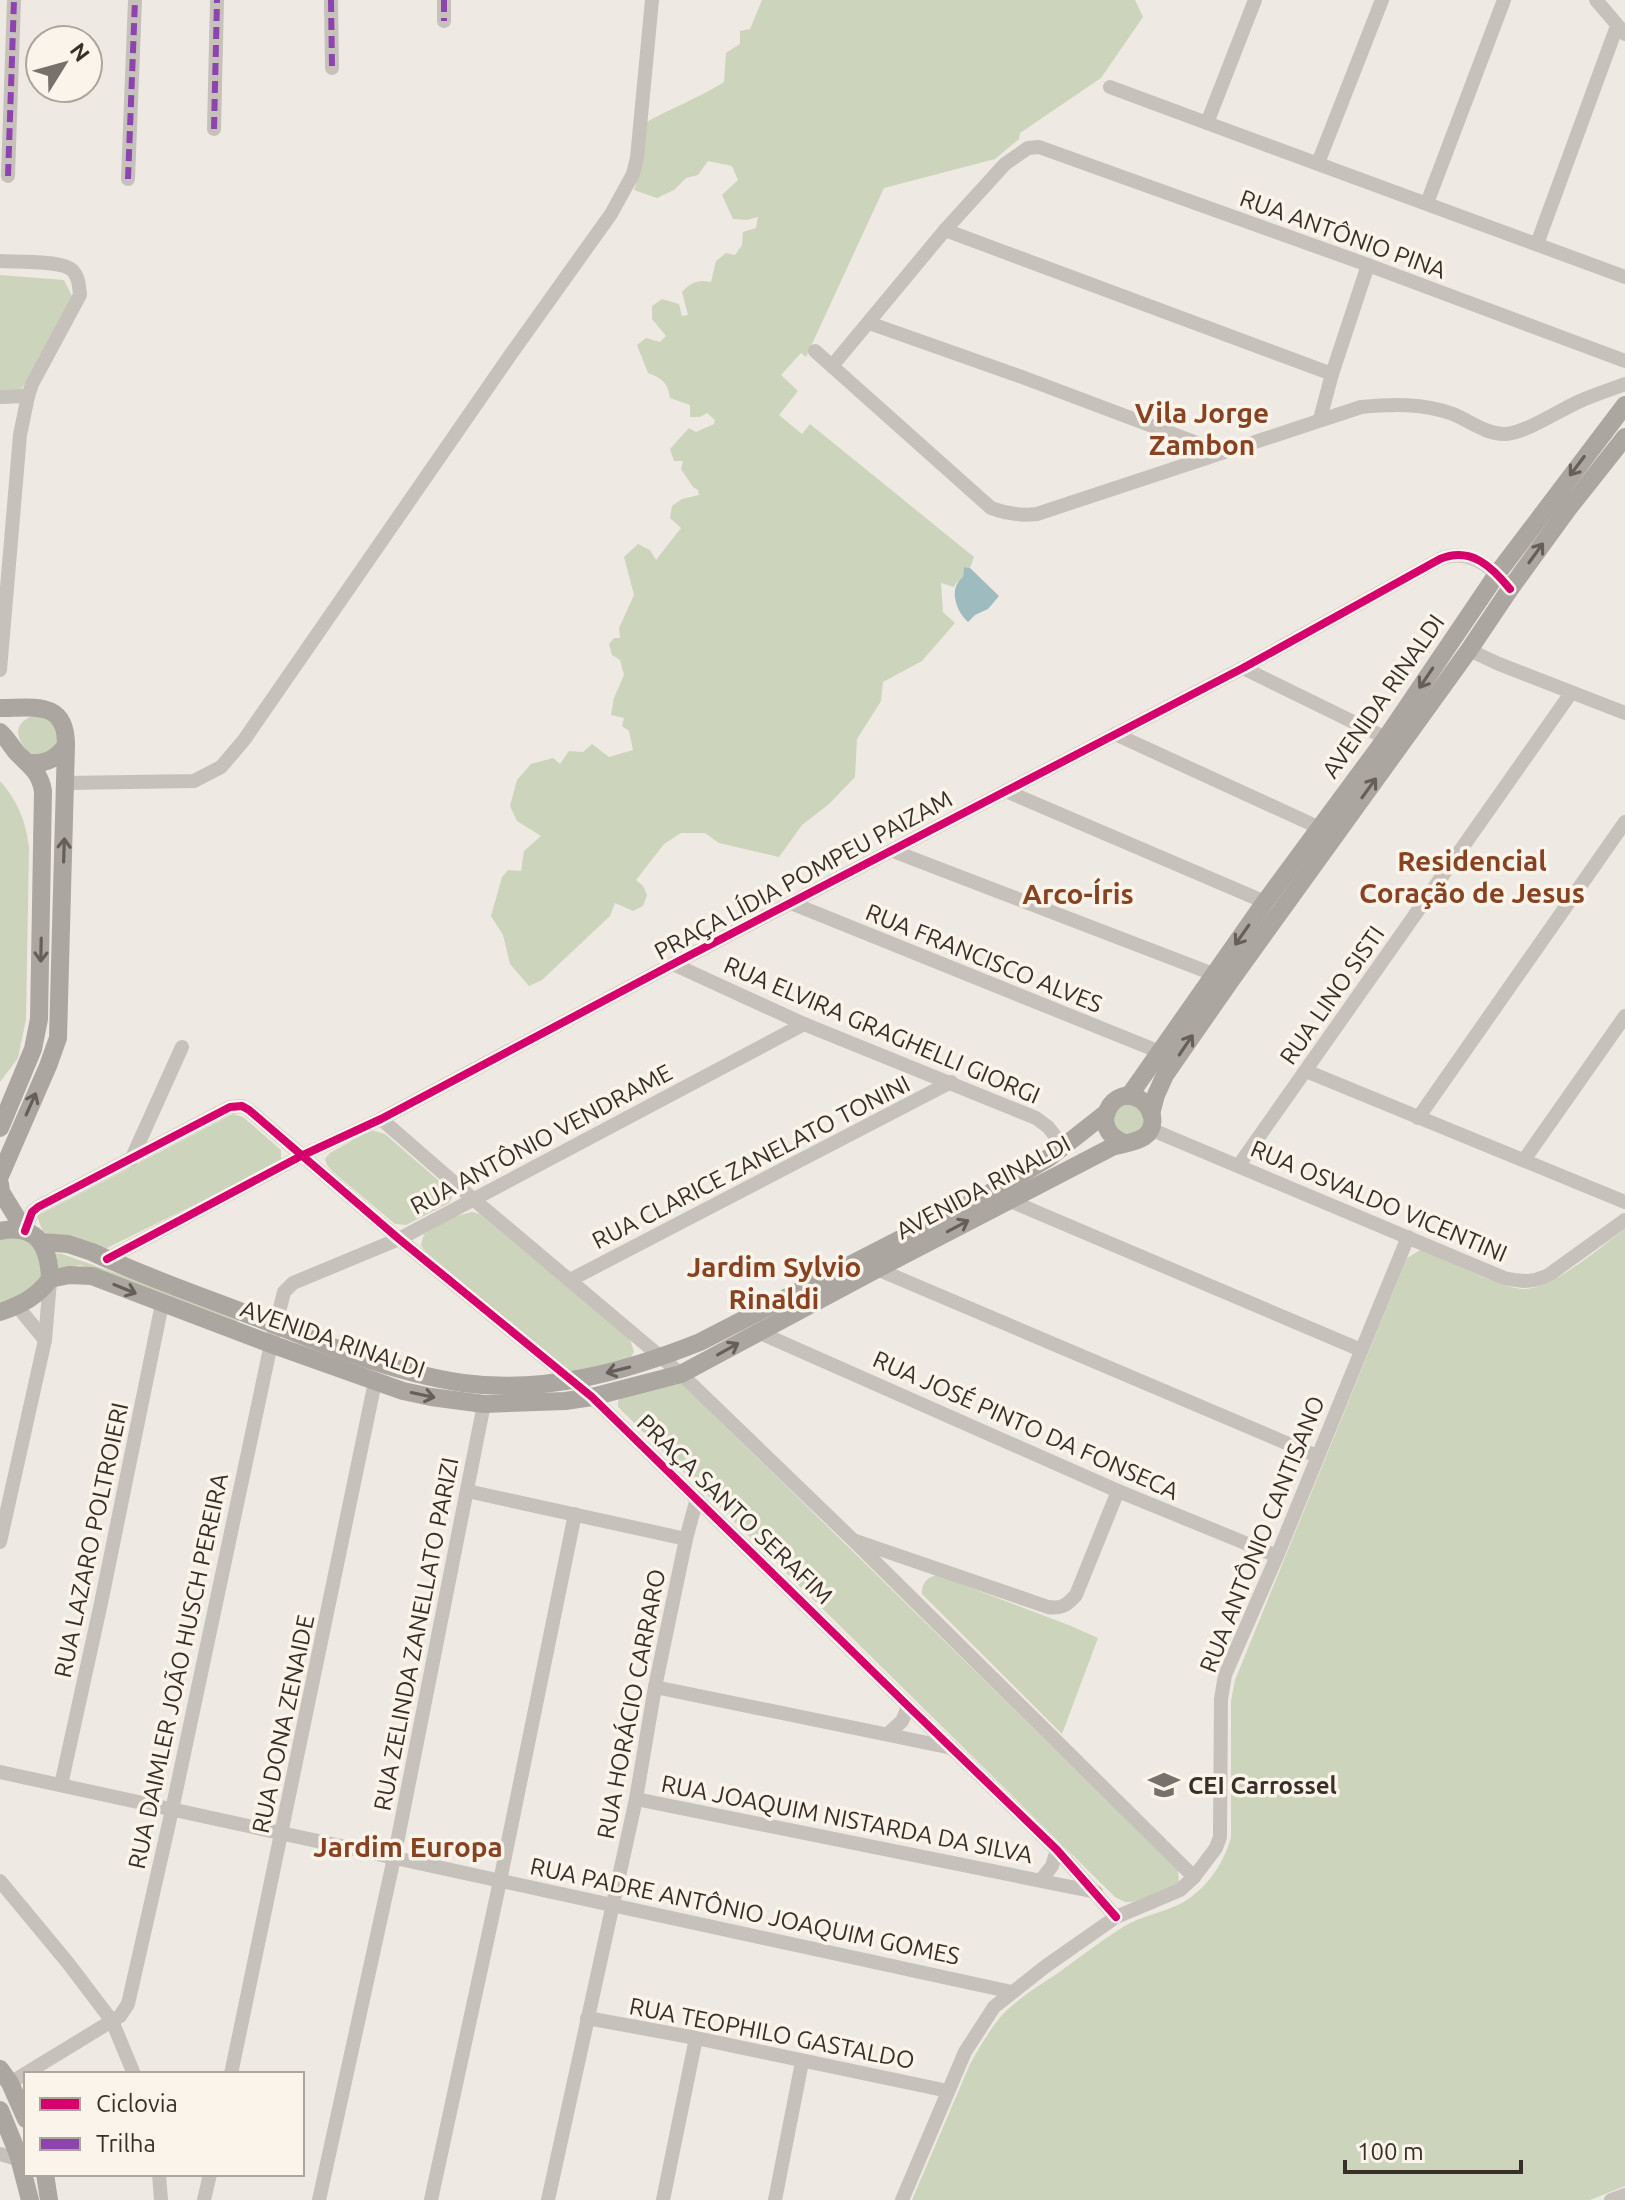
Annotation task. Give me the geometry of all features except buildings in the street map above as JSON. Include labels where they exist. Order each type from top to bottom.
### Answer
[{"type":"main road","name":"AVENIDA RINALDI","points":[[1151,1121],[1156,1095],[1165,1075],[1265,902],[1386,738],[1497,574],[1625,405]]},
{"type":"main road","name":"AVENIDA RINALDI","points":[[1129,1096],[1160,1052],[1340,827],[1568,509],[1625,437]]},
{"type":"main road","points":[[0,708],[52,711],[60,717],[65,726],[66,783],[58,1038],[0,1176]]},
{"type":"main road","points":[[0,1128],[33,1049],[39,1019],[42,781],[5,736],[17,718],[31,708]]},
{"type":"main road","points":[[30,763],[39,764],[58,756],[66,745]]},
{"type":"main road","points":[[1129,1096],[1143,1101],[1151,1121],[1140,1140],[1125,1143],[1111,1136],[1107,1129],[1106,1113],[1115,1101],[1129,1096]]},
{"type":"main road","name":"AVENIDA RINALDI","points":[[25,1231],[34,1234],[41,1242],[68,1244],[276,1325],[432,1378],[502,1386],[571,1381],[626,1369],[700,1342],[990,1193],[1064,1147],[1106,1113]]},
{"type":"main road","name":"AVENIDA RINALDI","points":[[50,1280],[69,1275],[92,1276],[375,1382],[431,1397],[484,1404],[539,1404],[592,1397],[681,1374],[1008,1200],[1125,1143]]},
{"type":"main road","points":[[0,1184],[1,1192],[25,1231]]},
{"type":"main road","points":[[0,1231],[25,1231]]},
{"type":"main road","points":[[9,1309],[39,1292],[50,1280],[48,1257],[41,1242]]},
{"type":"main road","points":[[5,2076],[24,2115]]},
{"type":"main road","points":[[0,2110],[20,2160],[30,2200]]},
{"type":"main road","points":[[45,2176],[49,2200]]},
{"type":"street","points":[[8,176],[14,0]]},
{"type":"street","points":[[128,179],[135,0]]},
{"type":"street","points":[[214,129],[217,0]]},
{"type":"street","points":[[331,0],[332,68]]},
{"type":"street","points":[[444,0],[444,21]]},
{"type":"street","points":[[66,783],[194,781],[221,767],[244,740],[625,192],[639,147],[652,0]]},
{"type":"street","points":[[1207,123],[1255,0]]},
{"type":"street","points":[[1318,163],[1382,0]]},
{"type":"street","points":[[1427,203],[1504,0]]},
{"type":"street","points":[[1537,244],[1621,30],[1596,0]]},
{"type":"street","points":[[1110,87],[1625,277]]},
{"type":"street","name":"RUA ANTÔNIO PINA","points":[[945,230],[1005,164],[1028,148],[1039,147],[1625,360]]},
{"type":"street","points":[[832,366],[945,230],[1332,374]]},
{"type":"street","points":[[0,261],[65,265],[74,272],[80,295],[28,396],[20,435],[0,670]]},
{"type":"street","points":[[1320,419],[1368,265]]},
{"type":"street","points":[[869,323],[1221,452]]},
{"type":"street","points":[[1625,346],[1625,360]]},
{"type":"street","points":[[815,351],[991,508],[1021,516],[1037,514],[1361,407],[1393,404],[1422,406],[1452,414],[1487,430],[1508,434],[1625,384]]},
{"type":"street","points":[[0,397],[28,396]]},
{"type":"street","name":"PRAÇA LÍDIA POMPEU PAIZAM","points":[[107,1259],[1243,668],[1446,556],[1457,555],[1484,561],[1510,589]]},
{"type":"street","points":[[1469,650],[1625,713]]},
{"type":"street","points":[[1243,668],[1386,738]]},
{"type":"street","name":"RUA LINO SISTI","points":[[1239,1165],[1571,693]]},
{"type":"street","points":[[1115,734],[1320,828],[1340,827]]},
{"type":"street","points":[[1006,791],[1265,902]]},
{"type":"street","points":[[1418,1118],[1625,822]]},
{"type":"street","points":[[893,851],[1222,978]]},
{"type":"street","name":"RUA FRANCISCO ALVES","points":[[791,903],[1160,1052]]},
{"type":"street","name":"RUA ELVIRA GRAGHELLI GIORGI","points":[[673,964],[804,1024],[1036,1118],[1064,1147]]},
{"type":"street","points":[[1524,1160],[1625,1016]]},
{"type":"street","name":"RUA ANTÔNIO VENDRAME","points":[[276,1325],[284,1292],[293,1283],[399,1239],[804,1024]]},
{"type":"street","points":[[25,1231],[32,1212],[38,1207],[131,1160],[182,1047]]},
{"type":"street","points":[[1306,1071],[1625,1202]]},
{"type":"street","name":"RUA CLARICE ZANELATO TONINI","points":[[570,1280],[951,1082]]},
{"type":"street","name":"PRAÇA SANTO SERAFIM","points":[[131,1160],[230,1107],[249,1110],[399,1239],[592,1397],[1057,1850],[1116,1917]]},
{"type":"street","points":[[381,1119],[681,1374],[1194,1877]]},
{"type":"street","name":"RUA OSVALDO VICENTINI","points":[[1151,1121],[1239,1165],[1504,1278],[1523,1282],[1539,1280],[1550,1274],[1625,1220]]},
{"type":"street","points":[[1008,1200],[1361,1350]]},
{"type":"street","name":"RUA ANTÔNIO CANTISANO","points":[[902,2200],[965,2052],[994,2007],[1116,1917],[1180,1890],[1216,1848],[1220,1837],[1221,1699],[1225,1675],[1408,1237]]},
{"type":"street","points":[[877,1269],[1317,1456]]},
{"type":"street","points":[[0,1542],[45,1340],[50,1280]]},
{"type":"street","name":"RUA LAZARO POLTROIERI","points":[[61,1785],[162,1304]]},
{"type":"street","points":[[9,1309],[45,1340]]},
{"type":"street","name":"RUA DAIMLER JOÃO HUSCH PEREIRA","points":[[112,2021],[128,2004],[276,1325]]},
{"type":"street","name":"RUA JOSÉ PINTO DA FONSECA","points":[[758,1332],[1118,1491],[1277,1556]]},
{"type":"street","name":"RUA DONA ZENAIDE","points":[[231,2072],[375,1382]]},
{"type":"street","name":"RUA ZELINDA ZANELLATO PARIZI","points":[[319,2200],[394,1858],[484,1404]]},
{"type":"street","points":[[467,1491],[686,1539]]},
{"type":"street","points":[[852,1539],[1048,1607],[1064,1607],[1076,1595],[1118,1491]]},
{"type":"street","name":"RUA HORÁCIO CARRARO","points":[[548,2200],[636,1799],[655,1687],[697,1498]]},
{"type":"street","points":[[431,2200],[575,1514]]},
{"type":"street","points":[[655,1687],[952,1748]]},
{"type":"street","points":[[888,1734],[902,1721],[908,1707]]},
{"type":"street","name":"RUA PADRE ANTÔNIO JOAQUIM GOMES","points":[[0,1772],[1012,1992]]},
{"type":"street","name":"RUA JOAQUIM NISTARDA DA SILVA","points":[[636,1799],[1096,1892]]},
{"type":"street","points":[[1041,1880],[1052,1866],[1057,1850]]},
{"type":"street","points":[[0,1881],[112,2021],[133,2072]]},
{"type":"street","name":"RUA TEOPHILO GASTALDO","points":[[587,2018],[948,2091]]},
{"type":"street","points":[[5,2076],[112,2021]]},
{"type":"street","points":[[663,2200],[696,2038]]},
{"type":"street","points":[[775,2200],[802,2062]]},
{"type":"street","points":[[0,2154],[20,2160]]},
{"type":"street","points":[[159,2176],[161,2200]]},
{"type":"street","points":[[204,2200],[210,2176]]},
{"type":"street","points":[[1611,2200],[1625,2195]]},
{"type":"green space","points":[[762,0],[1135,0],[1143,17],[1101,78],[1020,133],[1019,139],[995,159],[884,188],[806,357],[801,353],[781,375],[798,391],[779,415],[802,434],[810,424],[974,557],[970,568],[964,567],[963,577],[954,587],[941,583],[943,612],[955,623],[922,661],[883,682],[881,701],[857,739],[855,777],[829,804],[802,825],[779,857],[719,843],[705,833],[681,833],[664,844],[636,880],[647,895],[643,906],[633,911],[615,903],[610,916],[542,980],[529,986],[510,964],[503,935],[491,916],[502,877],[508,870],[521,871],[524,851],[541,836],[517,821],[510,806],[517,780],[531,764],[553,758],[560,764],[569,751],[583,752],[592,744],[609,757],[633,750],[629,731],[622,726],[624,718],[611,715],[614,698],[624,675],[620,660],[612,655],[609,644],[614,638],[620,638],[619,628],[634,595],[624,557],[638,544],[650,550],[656,560],[681,528],[670,518],[672,506],[682,499],[699,495],[681,469],[683,461],[674,461],[670,449],[689,428],[696,432],[714,424],[715,420],[707,413],[690,417],[690,405],[670,398],[664,382],[648,373],[637,345],[646,338],[660,342],[666,336],[652,319],[652,306],[662,299],[679,304],[682,316],[688,315],[682,292],[695,282],[711,282],[716,261],[726,253],[735,255],[742,245],[743,232],[756,228],[758,217],[733,219],[722,195],[738,180],[732,166],[708,161],[698,175],[686,178],[674,190],[657,198],[634,190],[641,166],[645,123],[724,82],[726,53],[740,44],[740,31],[750,29]]},
{"type":"green space","points":[[0,275],[64,280],[72,296],[20,392],[0,392]]},
{"type":"green space","points":[[34,715],[52,721],[58,741],[51,752],[30,755],[19,738],[21,723]]},
{"type":"green space","points":[[0,781],[20,812],[29,848],[26,1019],[18,1058],[0,1082]]},
{"type":"green space","points":[[1131,1104],[1143,1112],[1143,1128],[1129,1136],[1116,1129],[1114,1114],[1121,1106]]},
{"type":"green space","points":[[233,1114],[243,1117],[281,1150],[281,1159],[276,1164],[103,1250],[43,1232],[37,1216]]},
{"type":"green space","points":[[371,1130],[385,1134],[446,1187],[452,1198],[449,1203],[406,1225],[395,1224],[333,1172],[325,1159],[330,1153]]},
{"type":"green space","points":[[472,1212],[480,1214],[630,1339],[634,1352],[630,1358],[581,1374],[566,1369],[424,1250],[421,1245],[424,1234],[453,1217]]},
{"type":"green space","points":[[1625,1229],[1625,2186],[1590,2200],[912,2200],[970,2064],[1004,2013],[1123,1927],[1173,1907],[1198,1892],[1224,1857],[1231,1837],[1231,1701],[1235,1680],[1407,1258],[1422,1249],[1489,1279],[1525,1289],[1549,1282]]},
{"type":"green space","points":[[12,1236],[36,1243],[42,1277],[24,1296],[0,1302],[0,1238]]},
{"type":"green space","points":[[55,1253],[235,1315],[239,1320],[235,1323],[80,1265],[56,1271]]},
{"type":"green space","points":[[680,1382],[1178,1870],[1179,1884],[1173,1889],[1132,1902],[1115,1897],[618,1407],[618,1401],[623,1396]]},
{"type":"green space","points":[[937,1575],[1098,1638],[1062,1734],[922,1594],[925,1582]]},
{"type":"water","points":[[964,567],[970,568],[999,596],[988,609],[968,622],[955,600],[956,587],[963,577]]},
{"type":"marked path","points":[[8,176],[14,0]]},
{"type":"marked path","points":[[128,179],[135,0]]},
{"type":"marked path","points":[[214,129],[217,0]]},
{"type":"marked path","points":[[331,0],[332,68]]},
{"type":"marked path","points":[[444,0],[444,21]]},
{"type":"cycle path","points":[[107,1259],[1243,668],[1440,559],[1461,555],[1471,557],[1488,566],[1510,589]]},
{"type":"cycle path","points":[[25,1231],[32,1212],[38,1207],[230,1107],[242,1106],[249,1110],[399,1239],[592,1397],[1057,1850],[1116,1917]]},
{"type":"place","name":"CEI Carrossel","points":[[1164,1785]]},
{"type":"district","name":"Vila Jorge Zambon","points":[[1202,428]]},
{"type":"district","name":"Residencial Coração de Jesus","points":[[1472,876]]},
{"type":"district","name":"Arco-Íris","points":[[1078,893]]},
{"type":"district","name":"Jardim Sylvio Rinaldi","points":[[774,1282]]},
{"type":"district","name":"Jardim Europa","points":[[408,1846]]}]
